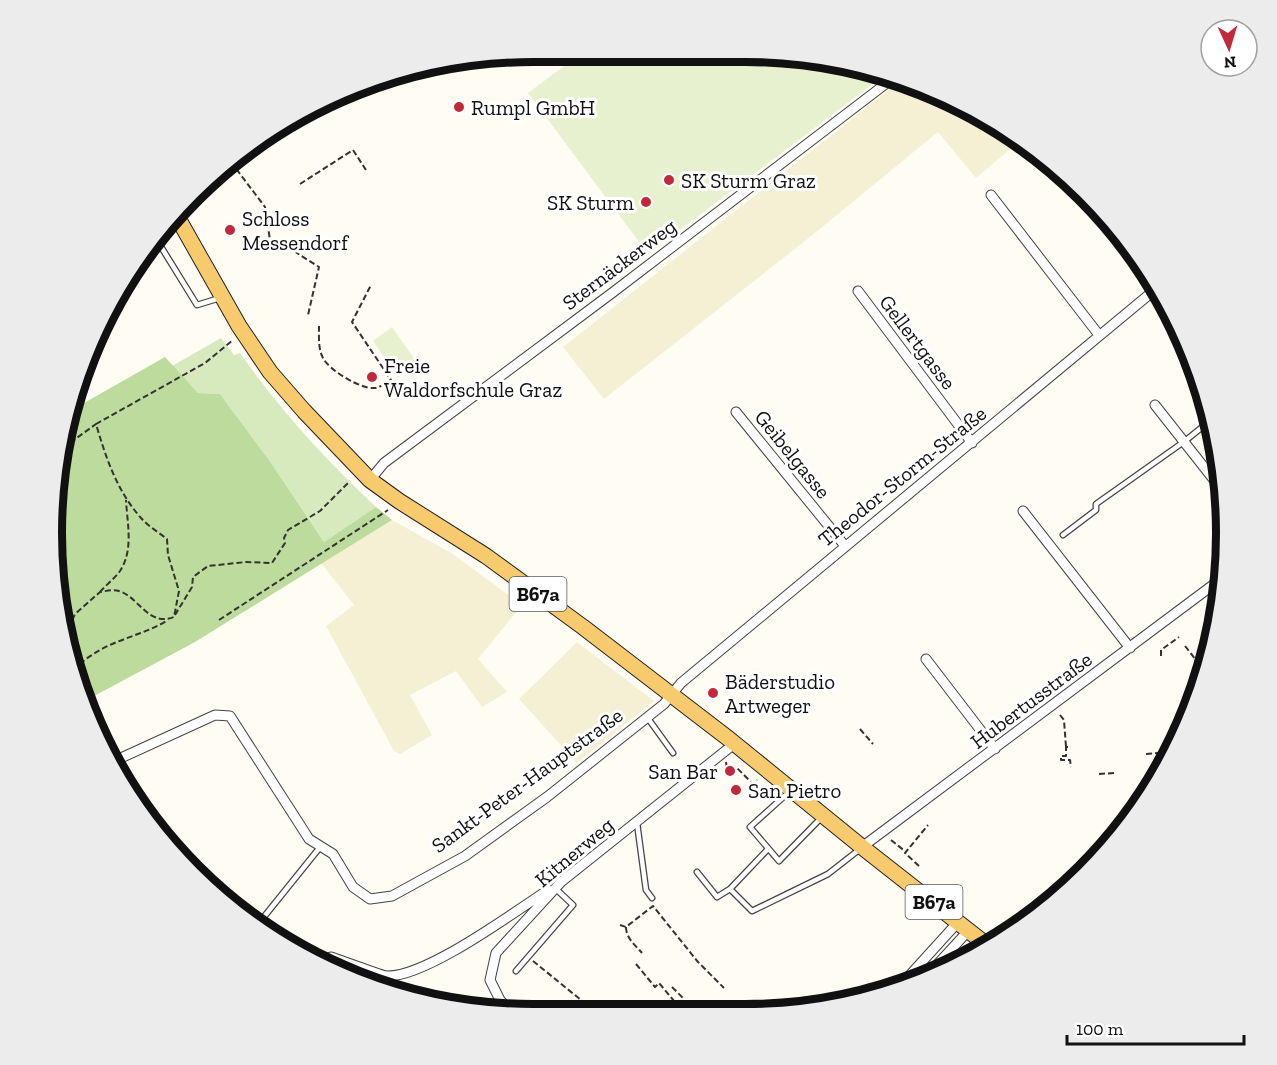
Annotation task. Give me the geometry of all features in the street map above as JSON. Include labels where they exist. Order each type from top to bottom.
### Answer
[{"type":"main road","name":"B67a","points":[[179,221],[239,326],[270,372],[370,480],[486,556],[671,694],[862,848],[981,940]]},
{"type":"street","name":"Sternäckerweg","points":[[370,480],[384,463],[612,293],[886,83]]},
{"type":"street","points":[[991,195],[1099,335]]},
{"type":"street","name":"Gellertgasse","points":[[858,291],[972,443]]},
{"type":"street","name":"Theodor-Storm-Straße","points":[[671,694],[681,683],[1150,294]]},
{"type":"street","points":[[1155,405],[1211,476]]},
{"type":"street","name":"Geibelgasse","points":[[736,412],[845,546]]},
{"type":"street","points":[[1023,511],[1130,648]]},
{"type":"street","name":"Hubertusstraße","points":[[862,848],[1212,586]]},
{"type":"street","points":[[926,658],[995,748]]},
{"type":"street","name":"Sankt-Peter-Hauptstraße","points":[[120,758],[214,715],[230,716],[309,839],[333,854],[353,887],[370,899],[392,896],[465,856],[547,797],[663,704],[671,694]]},
{"type":"street","name":"Kitnerweg","points":[[502,1002],[490,980],[496,953],[558,885],[734,744]]},
{"type":"street","points":[[329,957],[386,976],[413,971],[441,958],[558,885]]},
{"type":"street","points":[[936,963],[964,925]]},
{"type":"street","points":[[914,972],[964,925]]},
{"type":"street","points":[[362,972],[365,969]]},
{"type":"lane","points":[[160,245],[197,305],[223,297]]},
{"type":"lane","points":[[1063,535],[1096,510],[1096,504],[1203,427]]},
{"type":"lane","points":[[647,717],[673,753]]},
{"type":"lane","points":[[791,790],[750,826],[779,861],[823,816]]},
{"type":"lane","points":[[637,823],[646,890],[652,898]]},
{"type":"lane","points":[[263,918],[321,846]]},
{"type":"lane","points":[[730,889],[752,911],[828,874],[862,848]]},
{"type":"lane","points":[[697,872],[717,897],[730,889],[768,849]]},
{"type":"lane","points":[[516,971],[573,905],[558,885]]},
{"type":"path","points":[[300,184],[353,150],[366,170]]},
{"type":"path","points":[[235,167],[266,207],[270,240],[281,247],[289,248],[319,267],[308,315]]},
{"type":"path","points":[[319,326],[320,347],[324,361],[345,377],[356,384],[375,388],[392,380],[352,322],[371,285]]},
{"type":"path","points":[[71,442],[96,424],[205,363],[234,339]]},
{"type":"path","points":[[96,424],[107,460],[126,499],[142,520],[167,539],[168,555],[179,591],[174,617]]},
{"type":"path","points":[[81,664],[93,654],[128,638],[151,631],[174,617],[192,587],[193,577],[208,566],[246,562],[272,563],[285,543],[284,538],[288,530],[320,511],[350,481]]},
{"type":"path","points":[[71,624],[75,614],[119,573],[126,561],[129,537],[126,499]]},
{"type":"path","points":[[219,620],[381,515]]},
{"type":"path","points":[[100,592],[120,591],[154,617],[168,619],[174,617]]},
{"type":"path","points":[[1161,656],[1161,650],[1179,637]]},
{"type":"path","points":[[1185,646],[1197,661]]},
{"type":"path","points":[[1060,714],[1064,720],[1067,747],[1066,756],[1061,756],[1061,760],[1071,760],[1071,767]]},
{"type":"path","points":[[860,729],[873,744]]},
{"type":"path","points":[[1146,754],[1160,753]]},
{"type":"path","points":[[727,767],[727,769],[737,768],[753,784],[756,780]]},
{"type":"path","points":[[1099,774],[1114,773]]},
{"type":"path","points":[[906,852],[928,825]]},
{"type":"path","points":[[891,840],[919,866]]},
{"type":"path","points":[[626,927],[653,906],[699,962],[724,988]]},
{"type":"path","points":[[620,925],[626,927]]},
{"type":"path","points":[[626,927],[630,940],[642,953]]},
{"type":"path","points":[[529,957],[586,1004]]},
{"type":"path","points":[[636,964],[654,987],[659,983],[676,1004]]},
{"type":"path","points":[[668,994],[673,988],[684,999]]},
{"type":"shaded area","points":[[894,86],[953,110],[1013,146],[976,178],[938,132],[810,237],[604,399],[563,347]]},
{"type":"shaded area","points":[[392,520],[453,554],[522,605],[478,659],[507,692],[482,707],[456,671],[410,695],[432,735],[400,754],[394,751],[326,626],[354,605],[321,563]]},
{"type":"shaded area","points":[[577,642],[654,701],[577,763],[519,699]]},
{"type":"green space","name":"SK Sturm Graz","points":[[569,62],[775,63],[836,71],[877,81],[648,254],[528,93]]},
{"type":"green space","points":[[392,327],[418,364],[398,378],[373,341]]},
{"type":"green space","points":[[221,338],[234,355],[240,353],[304,433],[376,507],[324,542],[269,460],[220,394],[198,393],[172,366]]},
{"type":"green space","points":[[165,357],[198,393],[220,394],[269,460],[324,542],[376,507],[392,520],[195,642],[91,698],[71,624],[63,563],[62,532],[66,471],[79,406]]},
{"type":"place","name":"Rumpl GmbH","points":[[459,107]]},
{"type":"place","name":"SK Sturm Graz","points":[[669,180]]},
{"type":"place","name":"SK Sturm","points":[[646,202]]},
{"type":"place","name":"Schloss Messendorf","points":[[230,230]]},
{"type":"place","name":"Freie Waldorfschule Graz","points":[[372,377]]},
{"type":"place","name":"Bäderstudio Artweger","points":[[713,693]]},
{"type":"place","name":"San Bar","points":[[730,771]]},
{"type":"place","name":"San Pietro","points":[[736,790]]}]
